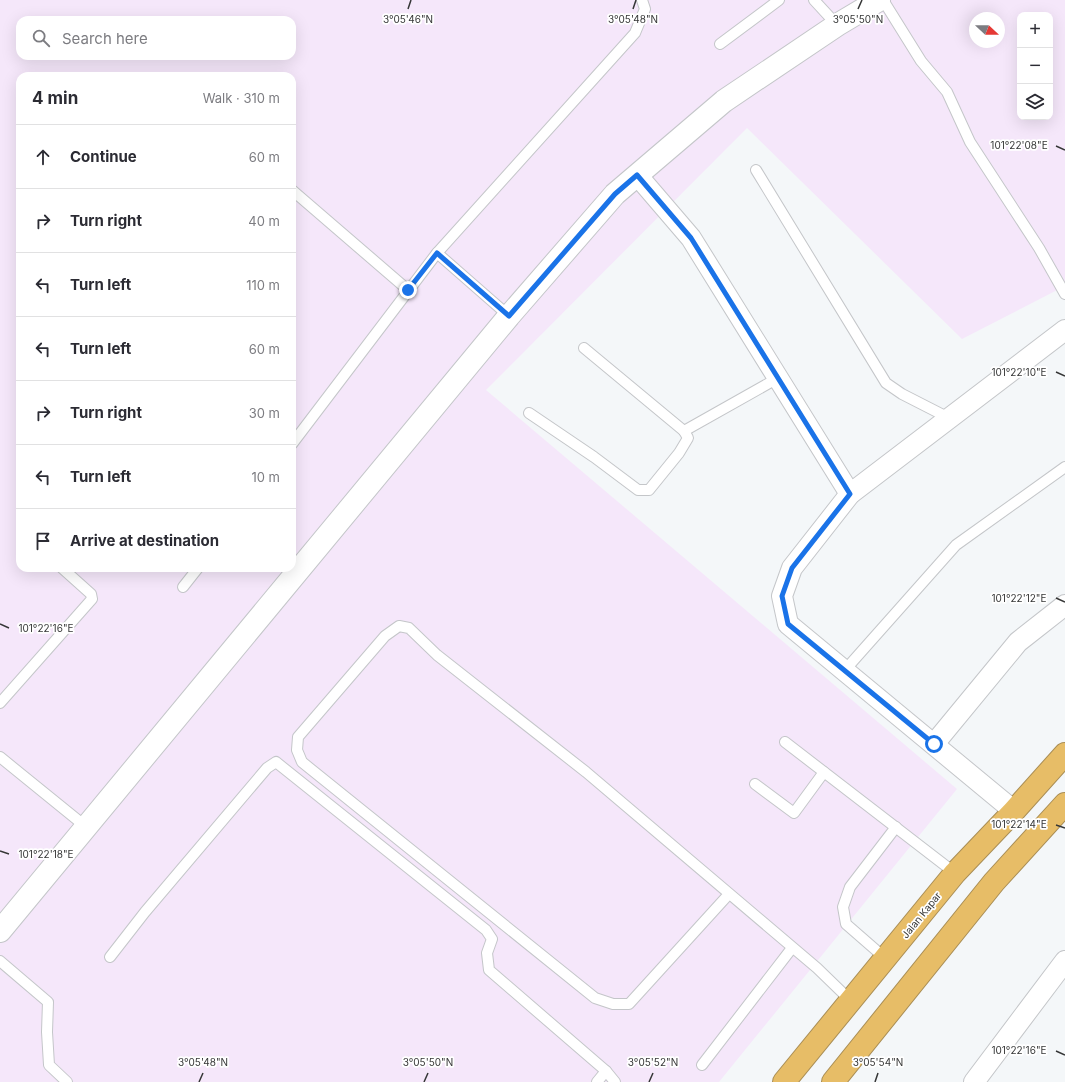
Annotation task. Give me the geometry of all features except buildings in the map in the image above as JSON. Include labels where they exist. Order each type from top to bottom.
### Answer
[{"type":"highway","name":"Jalan Kapar","points":[[784,1082],[844,994],[886,958],[955,873],[1014,811],[1065,754]]},
{"type":"highway","points":[[833,1082],[994,882],[1065,804]]},
{"type":"street","points":[[0,930],[509,316],[615,194],[724,101],[837,25],[879,0]]},
{"type":"street","points":[[637,175],[691,238],[850,494]]},
{"type":"street","points":[[1014,811],[788,624],[782,596],[792,568],[850,494],[1065,330]]},
{"type":"street","points":[[934,744],[1018,642],[1065,605]]},
{"type":"street","points":[[974,1082],[1062,972]]},
{"type":"lane","points":[[296,439],[437,253],[635,33],[644,9],[642,0]]},
{"type":"lane","points":[[720,44],[779,0]]},
{"type":"lane","points":[[814,0],[837,25]]},
{"type":"lane","points":[[884,0],[921,61],[946,92],[970,142],[1039,248],[1065,294]]},
{"type":"lane","points":[[756,170],[886,383],[902,394],[949,418]]},
{"type":"lane","points":[[296,193],[408,290]]},
{"type":"lane","points":[[437,253],[509,316]]},
{"type":"lane","points":[[529,413],[594,457],[638,490],[649,490],[679,453],[688,438],[684,430],[584,348]]},
{"type":"lane","points":[[684,430],[778,378]]},
{"type":"lane","points":[[845,670],[956,545],[1065,466]]},
{"type":"lane","points":[[0,703],[92,599],[91,594],[66,572]]},
{"type":"lane","points":[[183,587],[195,572]]},
{"type":"lane","points":[[729,894],[629,1004],[613,1004],[595,998],[302,762],[297,750],[298,737],[385,636],[399,626],[409,628],[437,655],[586,772],[816,968],[844,994]]},
{"type":"lane","points":[[785,742],[955,873]]},
{"type":"lane","points":[[0,757],[85,826]]},
{"type":"lane","points":[[110,957],[145,912],[267,768],[276,762],[486,930],[492,939],[487,953],[489,970],[606,1071],[615,1082]]},
{"type":"lane","points":[[755,784],[794,814],[824,772]]},
{"type":"lane","points":[[886,958],[867,944],[846,924],[843,907],[850,887],[896,827]]},
{"type":"lane","points":[[702,1066],[792,948]]},
{"type":"lane","points":[[0,962],[48,1002],[49,1066],[68,1082]]},
{"type":"lane","points":[[597,1082],[606,1071]]},
{"type":"shaded area","points":[[0,0],[1065,0],[1065,286],[962,339],[747,128],[486,390],[957,789],[719,1082],[0,1082]]},
{"type":"route","points":[[408,290],[437,253],[471,281],[509,316],[615,194],[637,175],[691,238],[850,494],[792,568],[782,596],[788,624],[934,744]]}]
